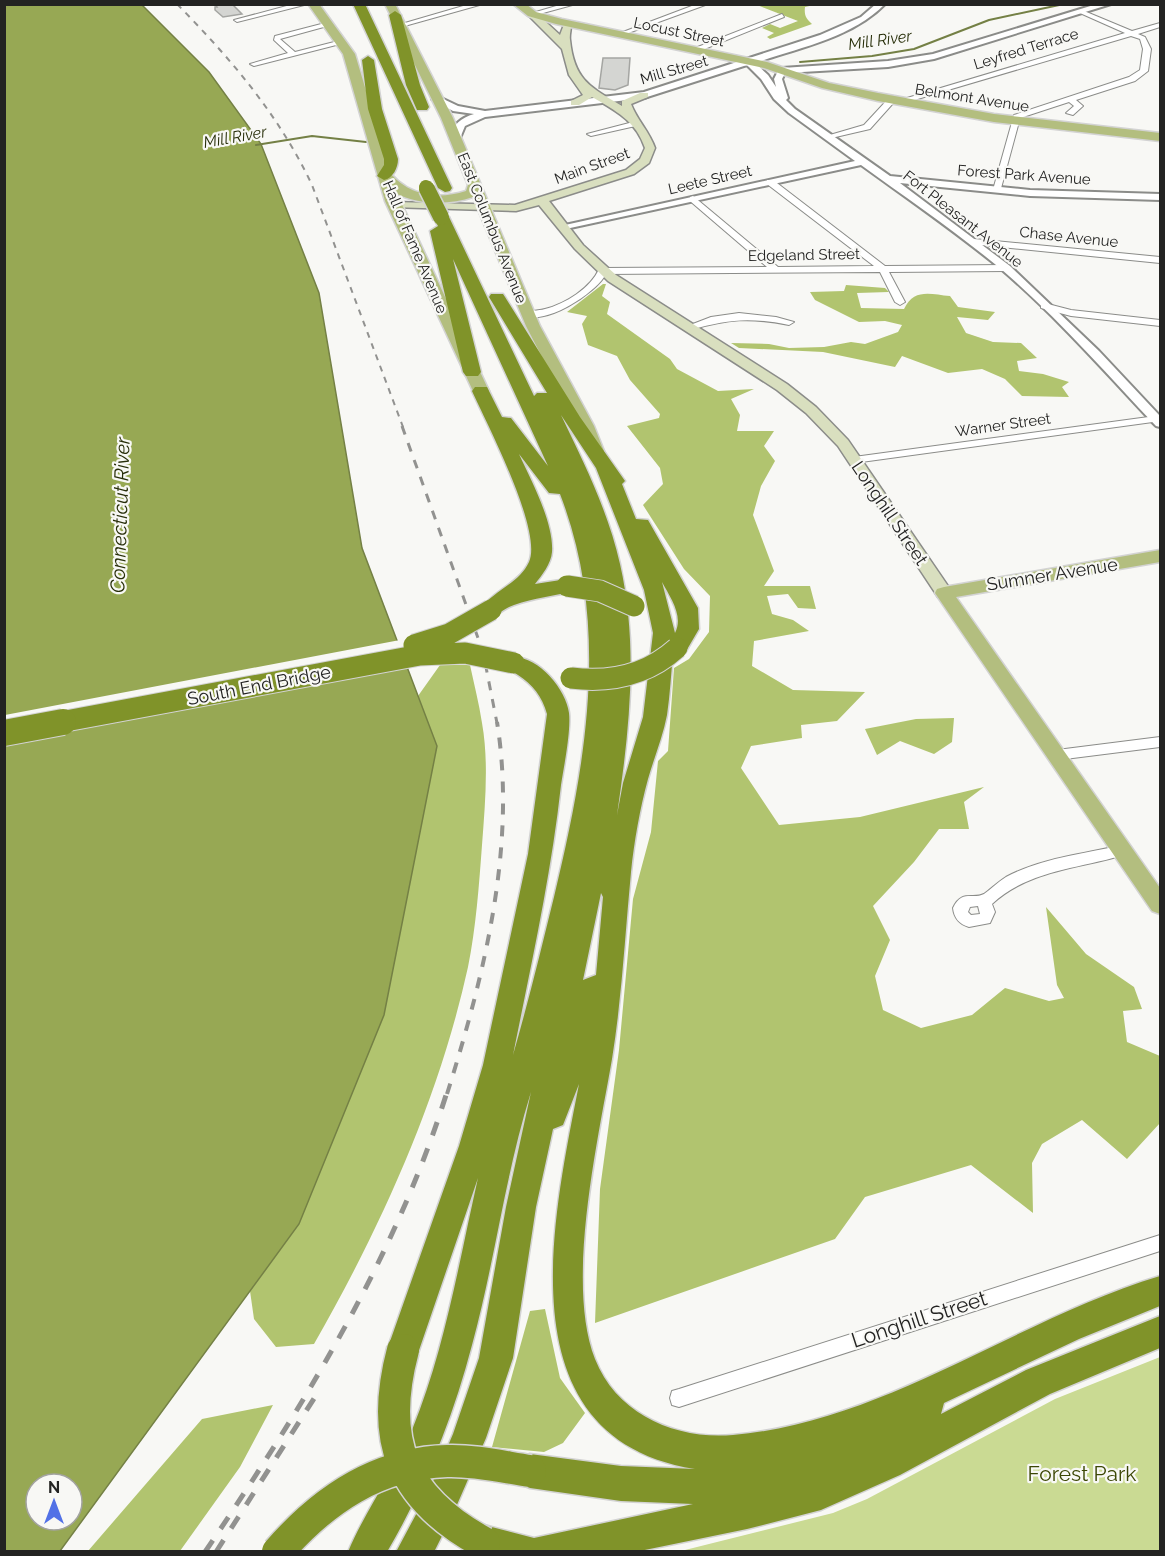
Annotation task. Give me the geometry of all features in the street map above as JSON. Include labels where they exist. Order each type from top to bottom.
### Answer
[{"type":"highway","points":[[359,4],[445,188],[472,372]]},
{"type":"highway","points":[[395,15],[413,85],[428,125],[434,165]]},
{"type":"highway","points":[[384,176],[391,165],[391,159],[375,109],[365,54],[387,103]]},
{"type":"highway","points":[[423,181],[450,220],[563,480],[580,523],[593,570],[598,609],[600,671],[598,723],[591,787],[548,972],[505,1129]]},
{"type":"highway","points":[[414,1551],[456,1471],[487,1390],[500,1335],[521,1207],[605,813],[618,723],[620,649],[612,576],[593,506],[495,292],[571,417],[601,459],[658,600],[670,649],[655,717],[635,783],[618,878],[588,1014],[521,1207]]},
{"type":"highway","points":[[481,391],[555,488],[593,570]]},
{"type":"highway","points":[[481,391],[543,541],[542,553],[535,569],[493,608]]},
{"type":"highway","points":[[493,608],[530,592],[567,586],[600,591],[634,606],[653,622],[660,639],[670,649]]},
{"type":"highway","name":"South End Bridge","points":[[4,723],[417,645],[449,634],[493,608]]},
{"type":"highway","name":"South End Bridge","points":[[4,733],[420,655],[465,653],[571,678],[602,679],[632,674],[653,666],[670,649]]},
{"type":"highway","points":[[366,1551],[407,1478],[435,1415],[467,1302],[505,1129],[537,916],[541,854],[558,714],[554,698],[544,685],[536,677],[513,663]]},
{"type":"highway","points":[[525,1551],[484,1543],[462,1532],[433,1510],[417,1491],[404,1469],[394,1433],[392,1409],[394,1384],[403,1350],[466,1169],[491,1087],[541,854]]},
{"type":"highway","points":[[618,878],[605,1011],[576,1173],[568,1278],[572,1333],[579,1359],[590,1383],[606,1406],[633,1429],[659,1443],[687,1452],[722,1454],[780,1444],[867,1419],[1082,1322],[1161,1291]]},
{"type":"highway","points":[[618,1551],[747,1511],[822,1492],[862,1476],[1013,1394],[1110,1351],[1161,1332]]},
{"type":"highway","points":[[278,1551],[297,1528],[332,1499],[360,1482],[391,1470],[419,1463],[448,1461],[617,1483],[674,1487],[721,1485],[767,1479],[824,1461],[882,1434],[995,1362]]},
{"type":"highway","points":[[543,1551],[747,1511]]},
{"type":"main road","name":"Hall of Fame Avenue","points":[[313,4],[342,42],[354,67],[394,205],[481,391]]},
{"type":"main road","points":[[518,4],[549,28],[566,47]]},
{"type":"main road","points":[[532,14],[568,24],[564,33],[574,75],[588,91],[588,97],[575,104]]},
{"type":"main road","name":"East Columbus Avenue","points":[[395,15],[438,99],[527,314],[601,459]]},
{"type":"main road","name":"Locust Street","points":[[568,24],[783,71]]},
{"type":"main road","name":"Belmont Avenue","points":[[783,71],[826,86],[896,101],[1016,121],[1161,136]]},
{"type":"main road","points":[[584,86],[633,119]]},
{"type":"main road","points":[[633,119],[626,103],[644,95]]},
{"type":"main road","name":"Main Street","points":[[394,205],[482,206],[495,209],[519,206],[623,175],[640,166],[648,156],[650,147],[633,119]]},
{"type":"main road","points":[[384,176],[402,192],[417,196],[461,197],[472,193],[474,186],[490,197],[548,216],[565,228]]},
{"type":"main road","name":"Longhill Street","points":[[541,201],[548,206],[579,247],[602,271],[804,403],[837,437],[1122,850],[1154,884],[1161,905]]},
{"type":"main road","points":[[494,235],[495,218],[519,206]]},
{"type":"main road","name":"Sumner Avenue","points":[[944,593],[1161,556]]},
{"type":"street","points":[[237,20],[305,4]]},
{"type":"street","points":[[395,15],[480,4]]},
{"type":"street","points":[[532,14],[573,4]]},
{"type":"street","points":[[618,35],[705,4]]},
{"type":"street","name":"Mill Street","points":[[455,138],[456,130],[461,123],[475,116],[644,95],[749,62],[850,26],[867,17],[881,4]]},
{"type":"street","name":"Locust Street","points":[[783,71],[879,65],[926,58],[1107,4]]},
{"type":"street","points":[[997,190],[1019,116],[1132,79],[1144,72],[1146,44],[1142,37],[1082,12]]},
{"type":"street","points":[[694,50],[783,16]]},
{"type":"street","points":[[293,54],[276,39],[277,37],[329,24]]},
{"type":"street","name":"Leyfred Terrace","points":[[896,101],[1161,25]]},
{"type":"street","points":[[254,64],[342,42]]},
{"type":"street","name":"Fort Pleasant Avenue","points":[[749,62],[765,77],[777,97],[827,137],[974,242],[1006,268],[1095,354],[1158,421]]},
{"type":"street","points":[[783,71],[778,79],[786,104]]},
{"type":"street","name":"Mill Street","points":[[438,99],[456,109],[497,112]]},
{"type":"street","points":[[1070,113],[1079,106],[1071,100]]},
{"type":"street","points":[[827,137],[867,127],[896,101]]},
{"type":"street","points":[[591,134],[633,119]]},
{"type":"street","name":"Leete Street","points":[[565,228],[862,162]]},
{"type":"street","name":"Forest Park Avenue","points":[[886,179],[997,190],[1161,197]]},
{"type":"street","points":[[770,182],[883,269],[900,302]]},
{"type":"street","points":[[693,200],[776,270]]},
{"type":"street","name":"Chase Avenue","points":[[974,242],[1161,260]]},
{"type":"street","name":"Edgeland Street","points":[[602,271],[1006,268]]},
{"type":"street","points":[[527,314],[549,312],[568,305],[600,278],[602,271]]},
{"type":"street","points":[[1044,306],[1066,305],[1161,314]]},
{"type":"street","points":[[1044,306],[1071,313],[1161,323]]},
{"type":"street","points":[[690,327],[717,317],[733,315],[789,322]]},
{"type":"street","name":"Warner Street","points":[[854,460],[1158,421]]},
{"type":"street","points":[[1057,755],[1161,742]]},
{"type":"street","points":[[984,902],[1003,886],[1031,873],[1122,850]]},
{"type":"street","name":"Longhill Street","points":[[679,1398],[1161,1243]]},
{"type":"green space","name":"Forest Park","points":[[1160,1357],[1160,1551],[681,1551],[833,1513],[867,1499],[1055,1399]]},
{"type":"shaded area","points":[[757,5],[814,5],[805,7],[806,17],[812,24],[770,39],[767,37],[774,33],[762,28],[770,24],[780,28],[798,21]]},
{"type":"shaded area","points":[[606,284],[602,296],[610,302],[607,314],[670,359],[677,369],[718,391],[754,389],[731,399],[740,415],[737,431],[774,431],[764,446],[775,461],[761,486],[753,515],[774,571],[764,586],[810,586],[816,609],[798,608],[788,594],[767,596],[772,614],[793,620],[809,631],[754,641],[752,666],[793,690],[865,692],[837,721],[801,725],[802,738],[751,746],[741,768],[779,825],[860,817],[984,787],[964,802],[969,829],[939,829],[914,862],[873,906],[890,940],[875,976],[883,1010],[921,1028],[972,1015],[1005,988],[1049,1001],[1064,998],[1057,985],[1046,907],[1086,954],[1134,987],[1142,1009],[1123,1011],[1127,1042],[1160,1056],[1160,1123],[1127,1159],[1082,1120],[1042,1144],[1032,1163],[1033,1213],[971,1165],[865,1197],[835,1239],[595,1323],[600,1189],[619,1050],[633,899],[651,832],[658,761],[668,751],[674,668],[689,659],[709,632],[710,596],[684,569],[643,505],[663,484],[660,468],[627,426],[659,418],[660,414],[630,380],[617,356],[588,345],[582,324],[587,316],[567,312]]},
{"type":"shaded area","points":[[846,285],[885,288],[889,292],[857,293],[861,308],[904,309],[908,302],[918,295],[929,294],[950,296],[958,307],[995,312],[988,320],[957,317],[966,333],[993,342],[1021,343],[1037,358],[1017,361],[1019,371],[1043,374],[1069,382],[1062,387],[1069,397],[1022,396],[1005,379],[982,369],[948,373],[902,356],[895,367],[823,352],[739,348],[731,343],[769,344],[789,348],[824,347],[851,342],[865,344],[898,332],[902,325],[885,321],[859,322],[815,300],[810,292],[844,291]]},
{"type":"shaded area","points":[[440,665],[470,665],[484,738],[486,768],[484,815],[477,906],[468,967],[456,1016],[424,1113],[385,1208],[339,1300],[314,1344],[276,1347],[254,1319],[250,1291],[299,1224],[437,747],[418,696]]},
{"type":"shaded area","points":[[954,718],[952,742],[934,754],[900,741],[877,755],[865,729],[916,719]]},
{"type":"shaded area","points":[[545,1309],[560,1378],[585,1413],[563,1443],[544,1452],[492,1447],[530,1311]]},
{"type":"shaded area","points":[[273,1405],[240,1467],[180,1551],[88,1551],[202,1419]]},
{"type":"water","name":"Connecticut River","points":[[5,5],[142,5],[209,72],[261,144],[319,293],[362,548],[437,746],[384,1015],[299,1224],[84,1518],[84,1472],[24,1472],[24,1532],[74,1532],[60,1551],[5,1552]]},
{"type":"pier","points":[[400,640],[409,663],[5,740],[5,715]]},
{"type":"building","points":[[215,4],[232,4],[242,14],[223,17],[215,10],[217,7]]},
{"type":"building","points":[[603,58],[630,58],[628,85],[615,90],[599,88]]},
{"type":"waterway","name":"Mill River","points":[[800,62],[872,56],[914,49],[989,20],[1064,4]]},
{"type":"waterway","name":"Mill River","points":[[256,145],[312,136],[366,142]]},
{"type":"railway","points":[[177,4],[235,67],[269,111],[299,159],[312,185],[403,427]]},
{"type":"railway","points":[[402,426],[483,652],[497,723]]},
{"type":"railway","points":[[447,1094],[484,957],[500,863],[503,816],[502,769],[497,722]]},
{"type":"railway","points":[[205,1552],[276,1443],[343,1331],[401,1214],[426,1154],[447,1092]]},
{"type":"railway","points":[[216,1552],[315,1397]]}]
